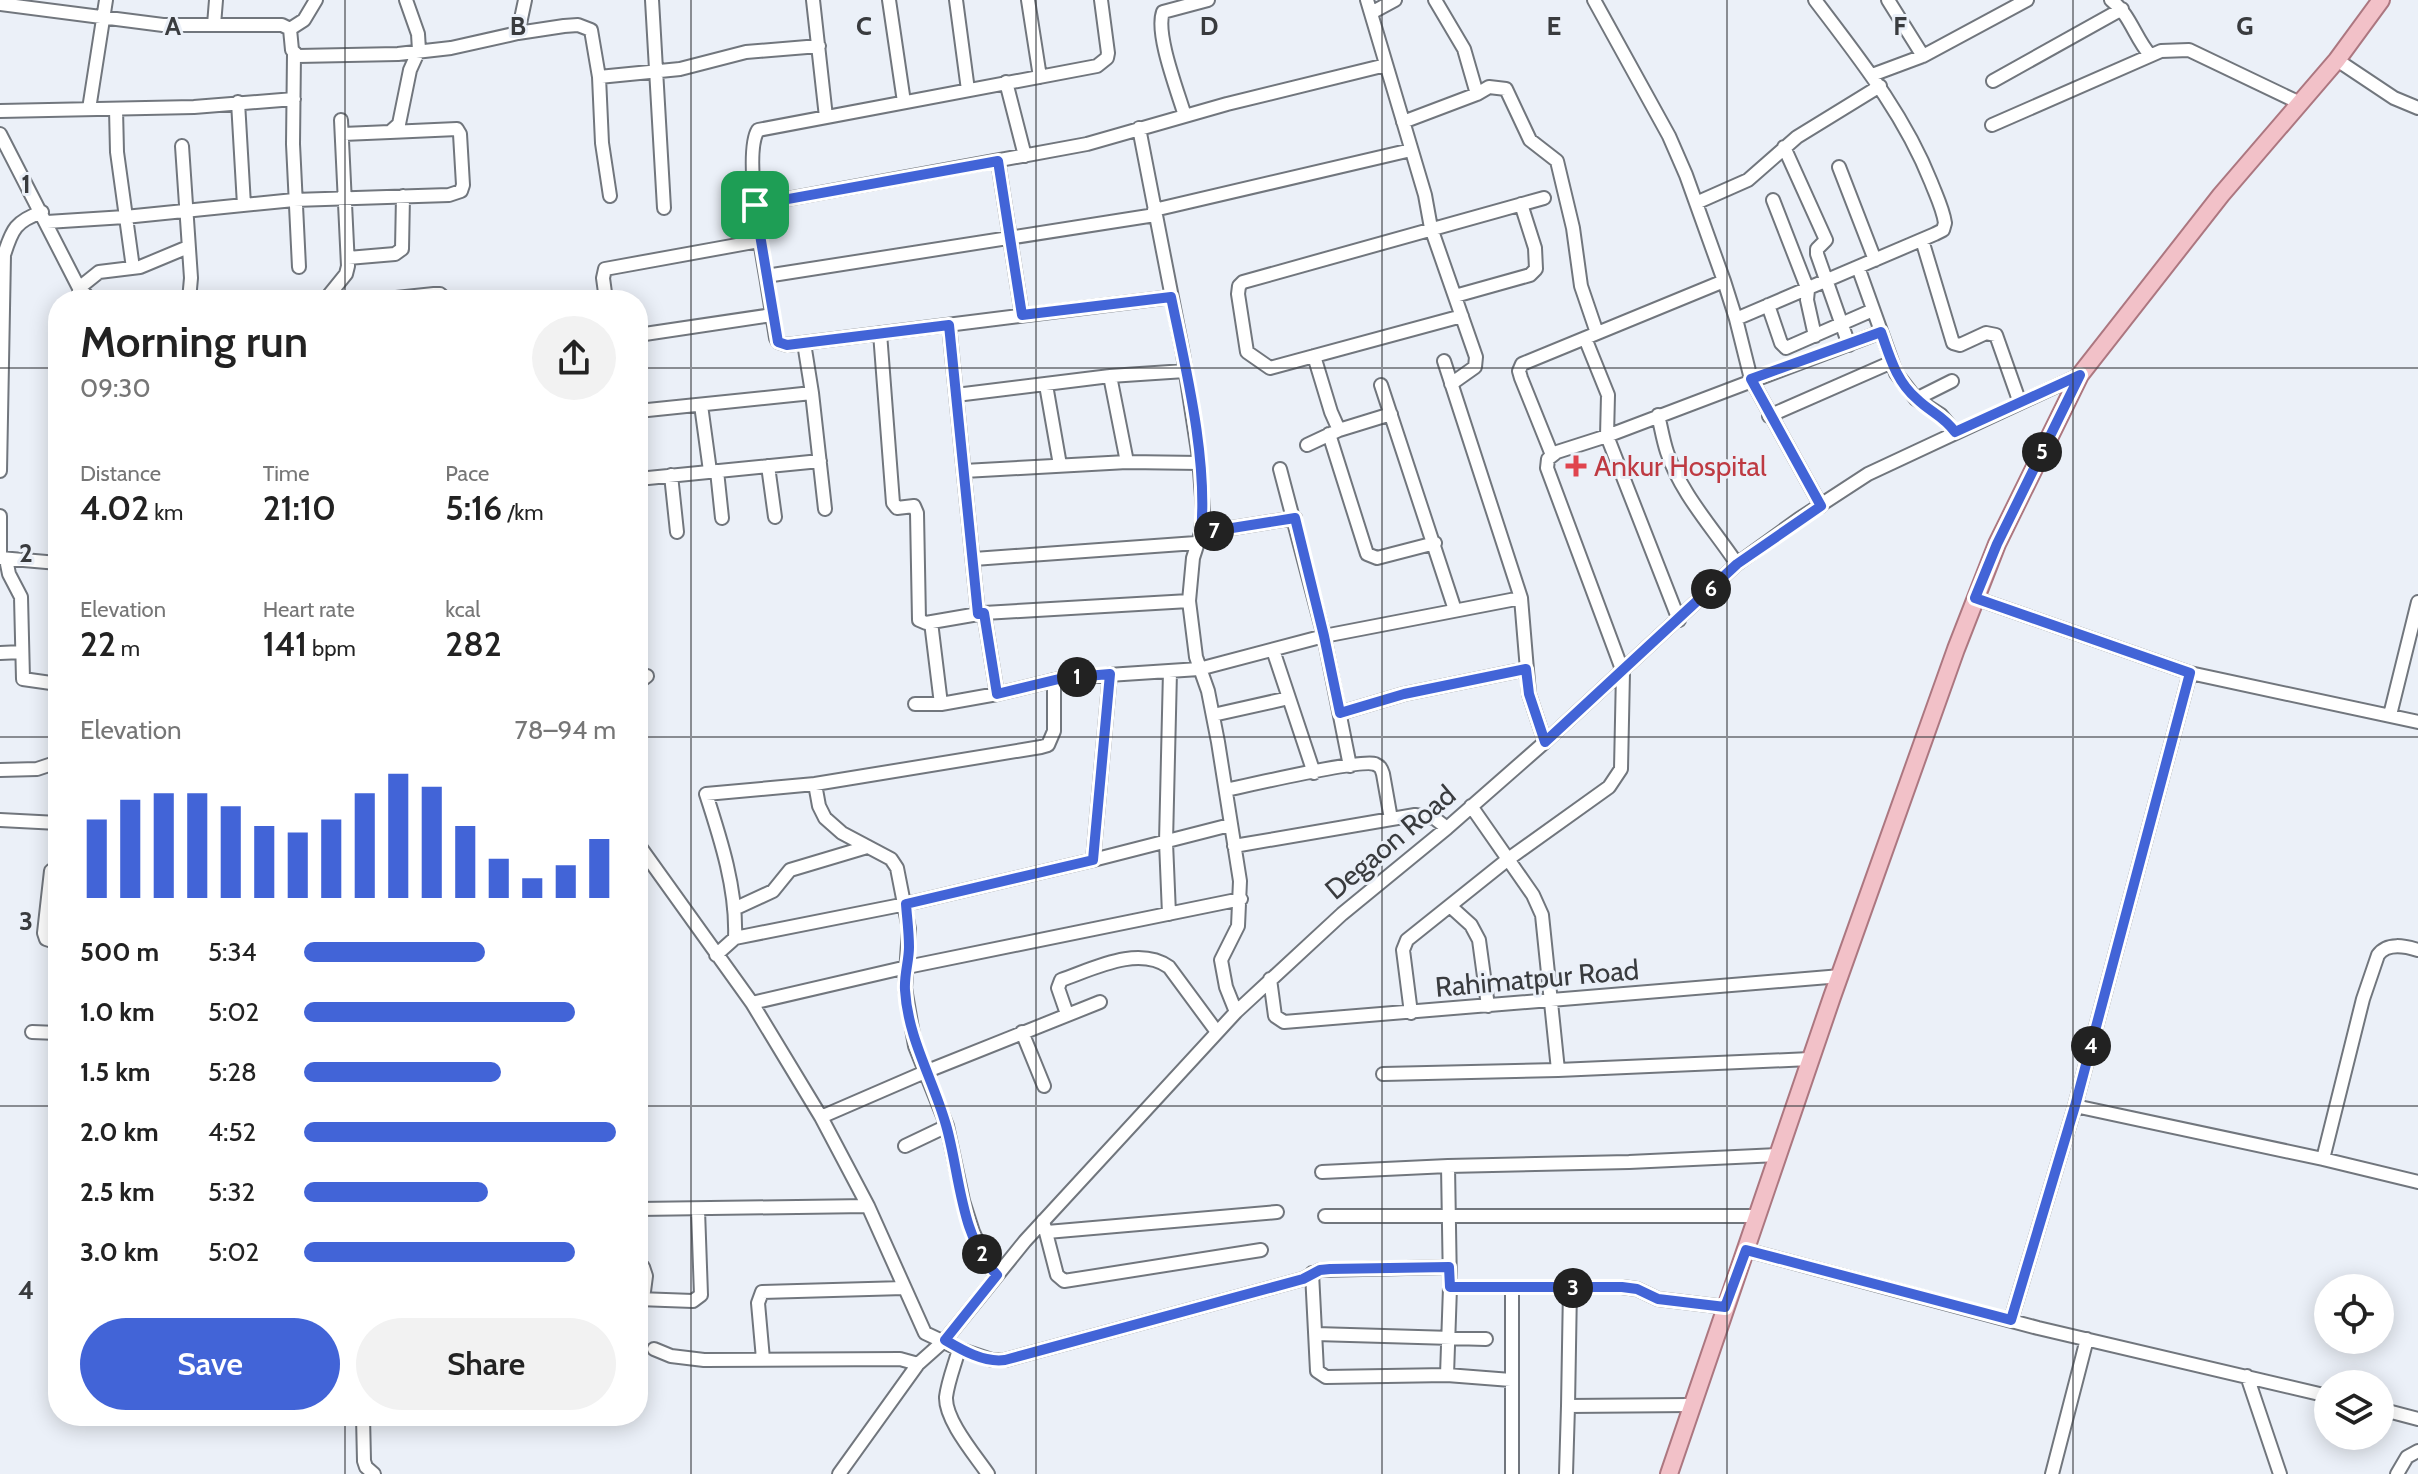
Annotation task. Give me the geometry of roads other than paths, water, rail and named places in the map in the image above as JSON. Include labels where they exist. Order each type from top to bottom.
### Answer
[{"type":"main road","points":[[1669,1474],[1810,1059],[1997,544],[2080,375],[2156,275],[2337,60],[2381,0]]},
{"type":"street","points":[[89,109],[106,0]]},
{"type":"street","points":[[214,25],[216,0]]},
{"type":"street","points":[[290,29],[304,20],[316,0]]},
{"type":"street","points":[[390,132],[399,124],[410,70],[419,50],[418,34],[406,0]]},
{"type":"street","points":[[518,33],[525,0]]},
{"type":"street","points":[[652,0],[664,208]]},
{"type":"street","points":[[813,0],[826,117]]},
{"type":"street","points":[[889,0],[904,102]]},
{"type":"street","points":[[956,0],[968,90]]},
{"type":"street","points":[[1028,0],[1040,77]]},
{"type":"street","points":[[1101,0],[1107,58],[1097,66],[758,130],[753,149],[755,205],[778,342],[787,345],[1171,297]]},
{"type":"street","points":[[1185,116],[1163,37],[1161,18],[1163,12],[1208,0]]},
{"type":"street","points":[[1395,0],[1369,6],[1425,195],[1431,228],[1476,364],[1470,372],[1451,384]]},
{"type":"street","points":[[1435,0],[1464,49],[1477,94]]},
{"type":"street","points":[[1594,0],[1669,136],[1724,281],[1751,379],[1821,506]]},
{"type":"street","points":[[1736,319],[1943,230],[1944,216],[1910,136],[1876,80],[1815,0]]},
{"type":"street","points":[[1888,0],[1923,56]]},
{"type":"street","points":[[1696,203],[1748,180],[1784,147],[1876,80],[2027,0]]},
{"type":"street","points":[[2111,0],[2122,9],[2141,45],[2150,55]]},
{"type":"street","points":[[0,4],[26,3],[163,25],[282,25],[290,29]]},
{"type":"street","points":[[1993,81],[2122,9]]},
{"type":"street","points":[[294,54],[398,54],[451,48],[564,26],[586,27],[594,38],[602,143],[610,196]]},
{"type":"street","points":[[290,29],[294,54],[294,200],[299,267]]},
{"type":"street","points":[[599,77],[657,73],[746,52],[819,46]]},
{"type":"street","points":[[1992,125],[2150,55],[2178,48],[2189,50],[2300,103]]},
{"type":"street","points":[[2337,60],[2394,98],[2418,108]]},
{"type":"street","points":[[755,205],[1087,144],[1386,65]]},
{"type":"street","points":[[1006,82],[1025,156]]},
{"type":"street","points":[[1403,122],[1489,87],[1506,89],[1530,140],[1557,161],[1573,228],[1591,336],[1608,395],[1607,436],[1679,620]]},
{"type":"street","points":[[0,111],[194,107],[294,99]]},
{"type":"street","points":[[238,102],[244,205]]},
{"type":"street","points":[[116,109],[117,152],[133,268]]},
{"type":"street","points":[[333,290],[346,274],[348,258],[341,120]]},
{"type":"street","points":[[0,471],[4,255],[17,225],[24,219],[44,217],[125,217],[294,200],[449,195],[461,191],[460,134],[452,128],[343,134]]},
{"type":"street","points":[[1139,128],[1200,463],[1203,510],[1189,601],[1199,669],[1213,715],[1241,899],[1238,926],[1221,960],[1236,1012]]},
{"type":"street","points":[[0,134],[4,151],[44,217],[77,290]]},
{"type":"street","points":[[182,146],[189,290]]},
{"type":"street","points":[[1784,147],[1826,240],[1817,249],[1817,254],[1849,345]]},
{"type":"street","points":[[766,276],[1010,239],[1154,212],[1411,150]]},
{"type":"street","points":[[998,161],[1022,315]]},
{"type":"street","points":[[1839,167],[1875,260]]},
{"type":"street","points":[[348,258],[395,254],[402,249],[403,196]]},
{"type":"street","points":[[1462,316],[1270,368],[1247,352],[1238,294],[1243,282],[1544,198]]},
{"type":"street","points":[[1773,200],[1808,290],[1807,300],[1815,336]]},
{"type":"street","points":[[1455,296],[1530,275],[1536,269],[1535,248],[1521,204]]},
{"type":"street","points":[[1922,240],[1953,343],[1960,345],[1986,333],[1996,335],[2020,403]]},
{"type":"street","points":[[605,290],[605,269],[759,241]]},
{"type":"street","points":[[83,290],[99,272],[133,268],[188,247]]},
{"type":"street","points":[[1858,267],[1902,384],[1916,399],[1941,415],[1955,432]]},
{"type":"street","points":[[1552,455],[1521,378],[1520,366],[1724,281]]},
{"type":"street","points":[[1768,305],[1784,347],[1873,310]]},
{"type":"street","points":[[648,334],[772,315]]},
{"type":"street","points":[[949,325],[981,613],[997,694]]},
{"type":"street","points":[[1411,1013],[1404,945],[1507,860],[1609,787],[1621,769],[1623,672],[1547,468],[1548,459],[1751,379],[1881,332]]},
{"type":"street","points":[[880,333],[893,503],[897,508],[916,508],[917,618],[922,622],[931,622],[981,613],[1189,601]]},
{"type":"street","points":[[804,343],[825,509]]},
{"type":"street","points":[[1314,356],[1367,554],[1377,558],[1435,543]]},
{"type":"street","points":[[1444,361],[1521,598],[1529,694],[1545,742]]},
{"type":"street","points":[[1769,416],[1892,362]]},
{"type":"street","points":[[956,395],[1110,376],[1185,371]]},
{"type":"street","name":"Degaon Road","points":[[839,1474],[918,1364],[945,1340],[997,1275],[1045,1227],[1236,1012],[1342,914],[1545,742],[1737,564],[1868,474],[2080,375]]},
{"type":"street","points":[[1110,376],[1127,462]]},
{"type":"street","points":[[1916,399],[1952,381]]},
{"type":"street","points":[[1046,385],[1060,465]]},
{"type":"street","points":[[1381,385],[1455,610]]},
{"type":"street","points":[[648,410],[812,393]]},
{"type":"street","points":[[701,405],[722,518]]},
{"type":"street","points":[[1307,445],[1334,432],[1391,414]]},
{"type":"street","points":[[1658,415],[1668,454],[1679,479],[1700,515],[1737,564]]},
{"type":"street","points":[[648,478],[820,461]]},
{"type":"street","points":[[964,471],[1127,462],[1200,463]]},
{"type":"street","points":[[768,466],[775,517]]},
{"type":"street","points":[[1280,469],[1324,636],[1350,766]]},
{"type":"street","points":[[671,475],[677,532]]},
{"type":"street","points":[[0,516],[2,559],[21,597],[23,679],[48,683]]},
{"type":"street","points":[[974,559],[1198,538],[1295,518]]},
{"type":"street","points":[[2,559],[48,562]]},
{"type":"street","points":[[915,704],[941,704],[1054,680],[1199,669],[1324,636],[1521,598]]},
{"type":"street","points":[[1975,598],[2190,673],[2418,722]]},
{"type":"street","points":[[2390,715],[2418,602]]},
{"type":"street","points":[[931,622],[941,704]]},
{"type":"street","points":[[1273,650],[1314,773]]},
{"type":"street","points":[[0,653],[22,652]]},
{"type":"street","points":[[1340,713],[1404,694],[1526,669]]},
{"type":"street","points":[[1169,914],[1166,842],[1170,671]]},
{"type":"street","points":[[2011,1320],[2075,1106],[2190,673]]},
{"type":"street","points":[[1093,860],[1110,674]]},
{"type":"street","points":[[735,938],[734,909],[720,839],[706,794],[815,784],[1048,745],[1054,731],[1054,680]]},
{"type":"street","points":[[1213,715],[1289,698]]},
{"type":"street","points":[[1226,790],[1374,764],[1380,767],[1391,819]]},
{"type":"street","points":[[0,770],[37,769],[48,765]]},
{"type":"street","points":[[815,784],[825,818],[842,833],[891,859],[897,868],[906,904],[909,949],[905,988],[910,1020],[925,1072],[947,1126],[973,1232],[989,1266],[997,1275]]},
{"type":"street","points":[[1471,806],[1533,895],[1542,915],[1558,1070]]},
{"type":"street","points":[[1234,846],[1425,816],[1434,818],[1447,828]]},
{"type":"street","points":[[0,820],[48,822]]},
{"type":"street","points":[[716,955],[735,938],[906,904],[1230,825]]},
{"type":"street","points":[[734,909],[773,891],[790,870],[867,847]]},
{"type":"street","points":[[648,857],[752,1003],[821,1117],[868,1206],[925,1333],[931,1338],[945,1340],[959,1349],[992,1360],[1005,1360],[1330,1269],[1449,1267]]},
{"type":"street","points":[[48,898],[44,933],[48,940]]},
{"type":"street","points":[[752,1003],[907,967],[1241,899]]},
{"type":"street","points":[[1450,906],[1471,925],[1479,940],[1488,1006]]},
{"type":"street","points":[[2323,1159],[2363,999],[2378,955],[2390,947],[2405,946],[2418,950]]},
{"type":"street","points":[[1067,1014],[1058,988],[1061,980],[1111,962],[1145,957],[1161,961],[1169,967],[1217,1032]]},
{"type":"street","name":"Rahimatpur Road","points":[[1270,979],[1275,1016],[1284,1022],[1841,976]]},
{"type":"street","points":[[821,1117],[1100,1002]]},
{"type":"street","points":[[32,1032],[48,1033]]},
{"type":"street","points":[[1022,1032],[1044,1086]]},
{"type":"street","points":[[1383,1074],[1810,1059]]},
{"type":"street","points":[[2075,1106],[2418,1182]]},
{"type":"street","points":[[905,1146],[947,1126]]},
{"type":"street","points":[[1322,1172],[1778,1155]]},
{"type":"street","points":[[1447,1375],[1450,1287],[1448,1166]]},
{"type":"street","points":[[648,1209],[868,1206]]},
{"type":"street","points":[[648,1299],[693,1301],[701,1295],[698,1210]]},
{"type":"street","points":[[1261,1250],[1064,1281],[1057,1275],[1045,1227],[1277,1212]]},
{"type":"street","points":[[1325,1216],[1758,1216]]},
{"type":"street","points":[[1746,1250],[2011,1320],[2314,1393]]},
{"type":"street","points":[[1312,1273],[1317,1371],[1326,1377],[1447,1375],[1511,1380]]},
{"type":"street","points":[[1450,1287],[1622,1287],[1637,1289],[1658,1299],[1725,1307]]},
{"type":"street","points":[[763,1359],[758,1303],[762,1292],[904,1288]]},
{"type":"street","points":[[1512,1288],[1512,1474]]},
{"type":"street","points":[[1566,1474],[1570,1288]]},
{"type":"street","points":[[1316,1334],[1486,1339]]},
{"type":"street","points":[[2052,1474],[2087,1339]]},
{"type":"street","points":[[654,1349],[687,1358],[900,1359],[918,1364]]},
{"type":"street","points":[[959,1349],[946,1395],[947,1406],[951,1419],[988,1474]]},
{"type":"street","points":[[2247,1376],[2280,1474]]},
{"type":"street","points":[[1568,1406],[1691,1405]]},
{"type":"street","points":[[2394,1413],[2418,1419]]},
{"type":"street","points":[[363,1426],[364,1461],[374,1474]]},
{"type":"street","points":[[2397,1474],[2407,1457],[2418,1451]]},
{"type":"place","name":"Ankur Hospital","points":[[1576,466]]}]
